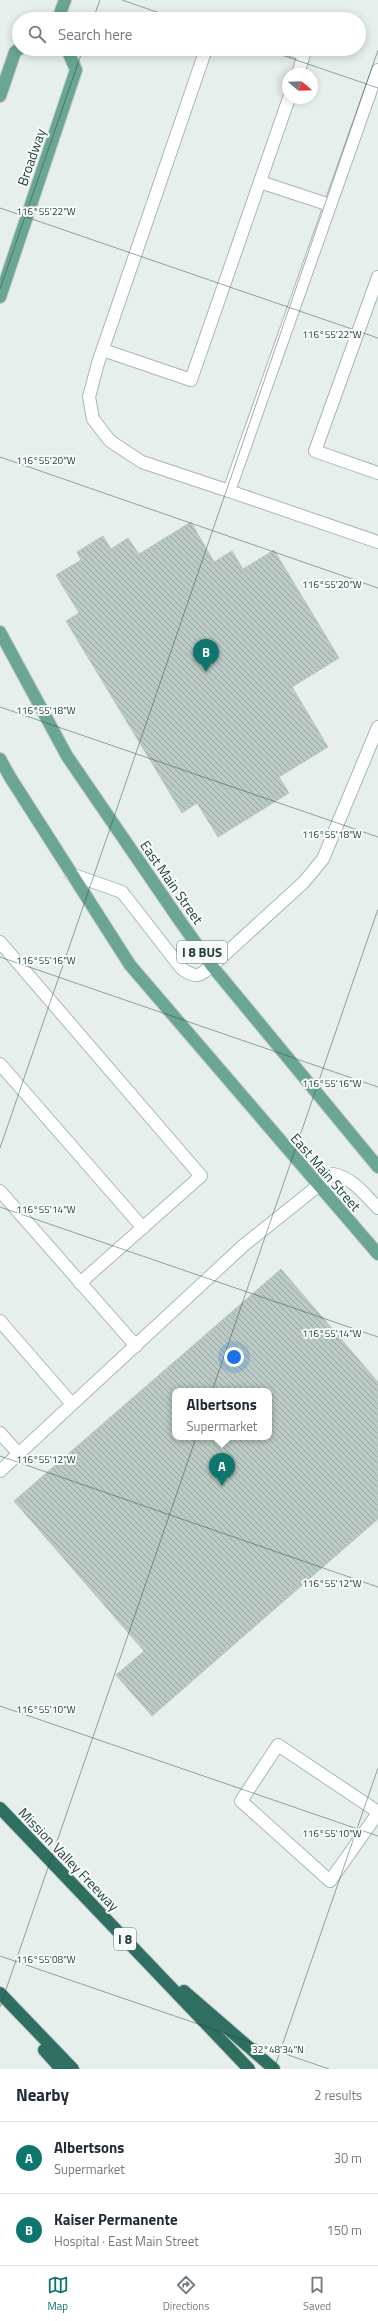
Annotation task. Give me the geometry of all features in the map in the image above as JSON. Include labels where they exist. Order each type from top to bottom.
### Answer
[{"type":"highway","name":"Mission Valley Freeway","points":[[0,1808],[249,2069]]},
{"type":"highway","points":[[125,1938],[274,2069]]},
{"type":"highway","points":[[0,1993],[73,2069]]},
{"type":"highway","points":[[0,1997],[60,2069]]},
{"type":"main road","points":[[61,12],[65,0]]},
{"type":"main road","points":[[0,96],[14,56]]},
{"type":"main road","name":"Broadway","points":[[0,297],[76,70],[70,56]]},
{"type":"main road","name":"East Main Street","points":[[0,632],[67,756],[212,966],[378,1167]]},
{"type":"main road","name":"East Main Street","points":[[0,759],[71,874],[130,965],[317,1185],[378,1254]]},
{"type":"lane","points":[[204,56],[103,350],[89,397],[93,419],[110,440],[142,462],[378,542]]},
{"type":"lane","points":[[300,68],[303,56]]},
{"type":"lane","points":[[229,491],[378,70]]},
{"type":"lane","points":[[103,350],[191,380],[287,104]]},
{"type":"lane","points":[[260,182],[330,205]]},
{"type":"lane","points":[[378,277],[315,452],[378,473]]},
{"type":"lane","points":[[71,874],[122,892],[182,969],[194,976],[200,975],[212,966],[304,882],[323,859],[378,727]]},
{"type":"lane","points":[[0,942],[201,1176],[80,1283]]},
{"type":"lane","points":[[0,1064],[142,1228]]},
{"type":"lane","points":[[0,1471],[244,1245],[317,1185],[333,1174],[344,1176],[353,1182],[378,1208]]},
{"type":"lane","points":[[0,1191],[136,1346]]},
{"type":"lane","points":[[0,1321],[72,1404]]},
{"type":"lane","points":[[0,1433],[19,1454]]},
{"type":"lane","points":[[278,1745],[378,1812],[330,1881],[241,1801],[278,1745]]},
{"type":"building","points":[[191,522],[214,562],[232,551],[243,569],[274,550],[339,658],[292,687],[328,747],[279,777],[289,793],[218,837],[197,803],[182,813],[66,621],[79,613],[56,575],[81,560],[77,552],[103,536],[111,549],[128,538],[139,554]]},
{"type":"building","points":[[281,1269],[378,1382],[378,1519],[152,1716],[116,1675],[144,1651],[14,1501]]},
{"type":"place","name":"Kaiser Permanente","points":[[206,672]]},
{"type":"place","name":"Albertsons","points":[[222,1486]]}]
